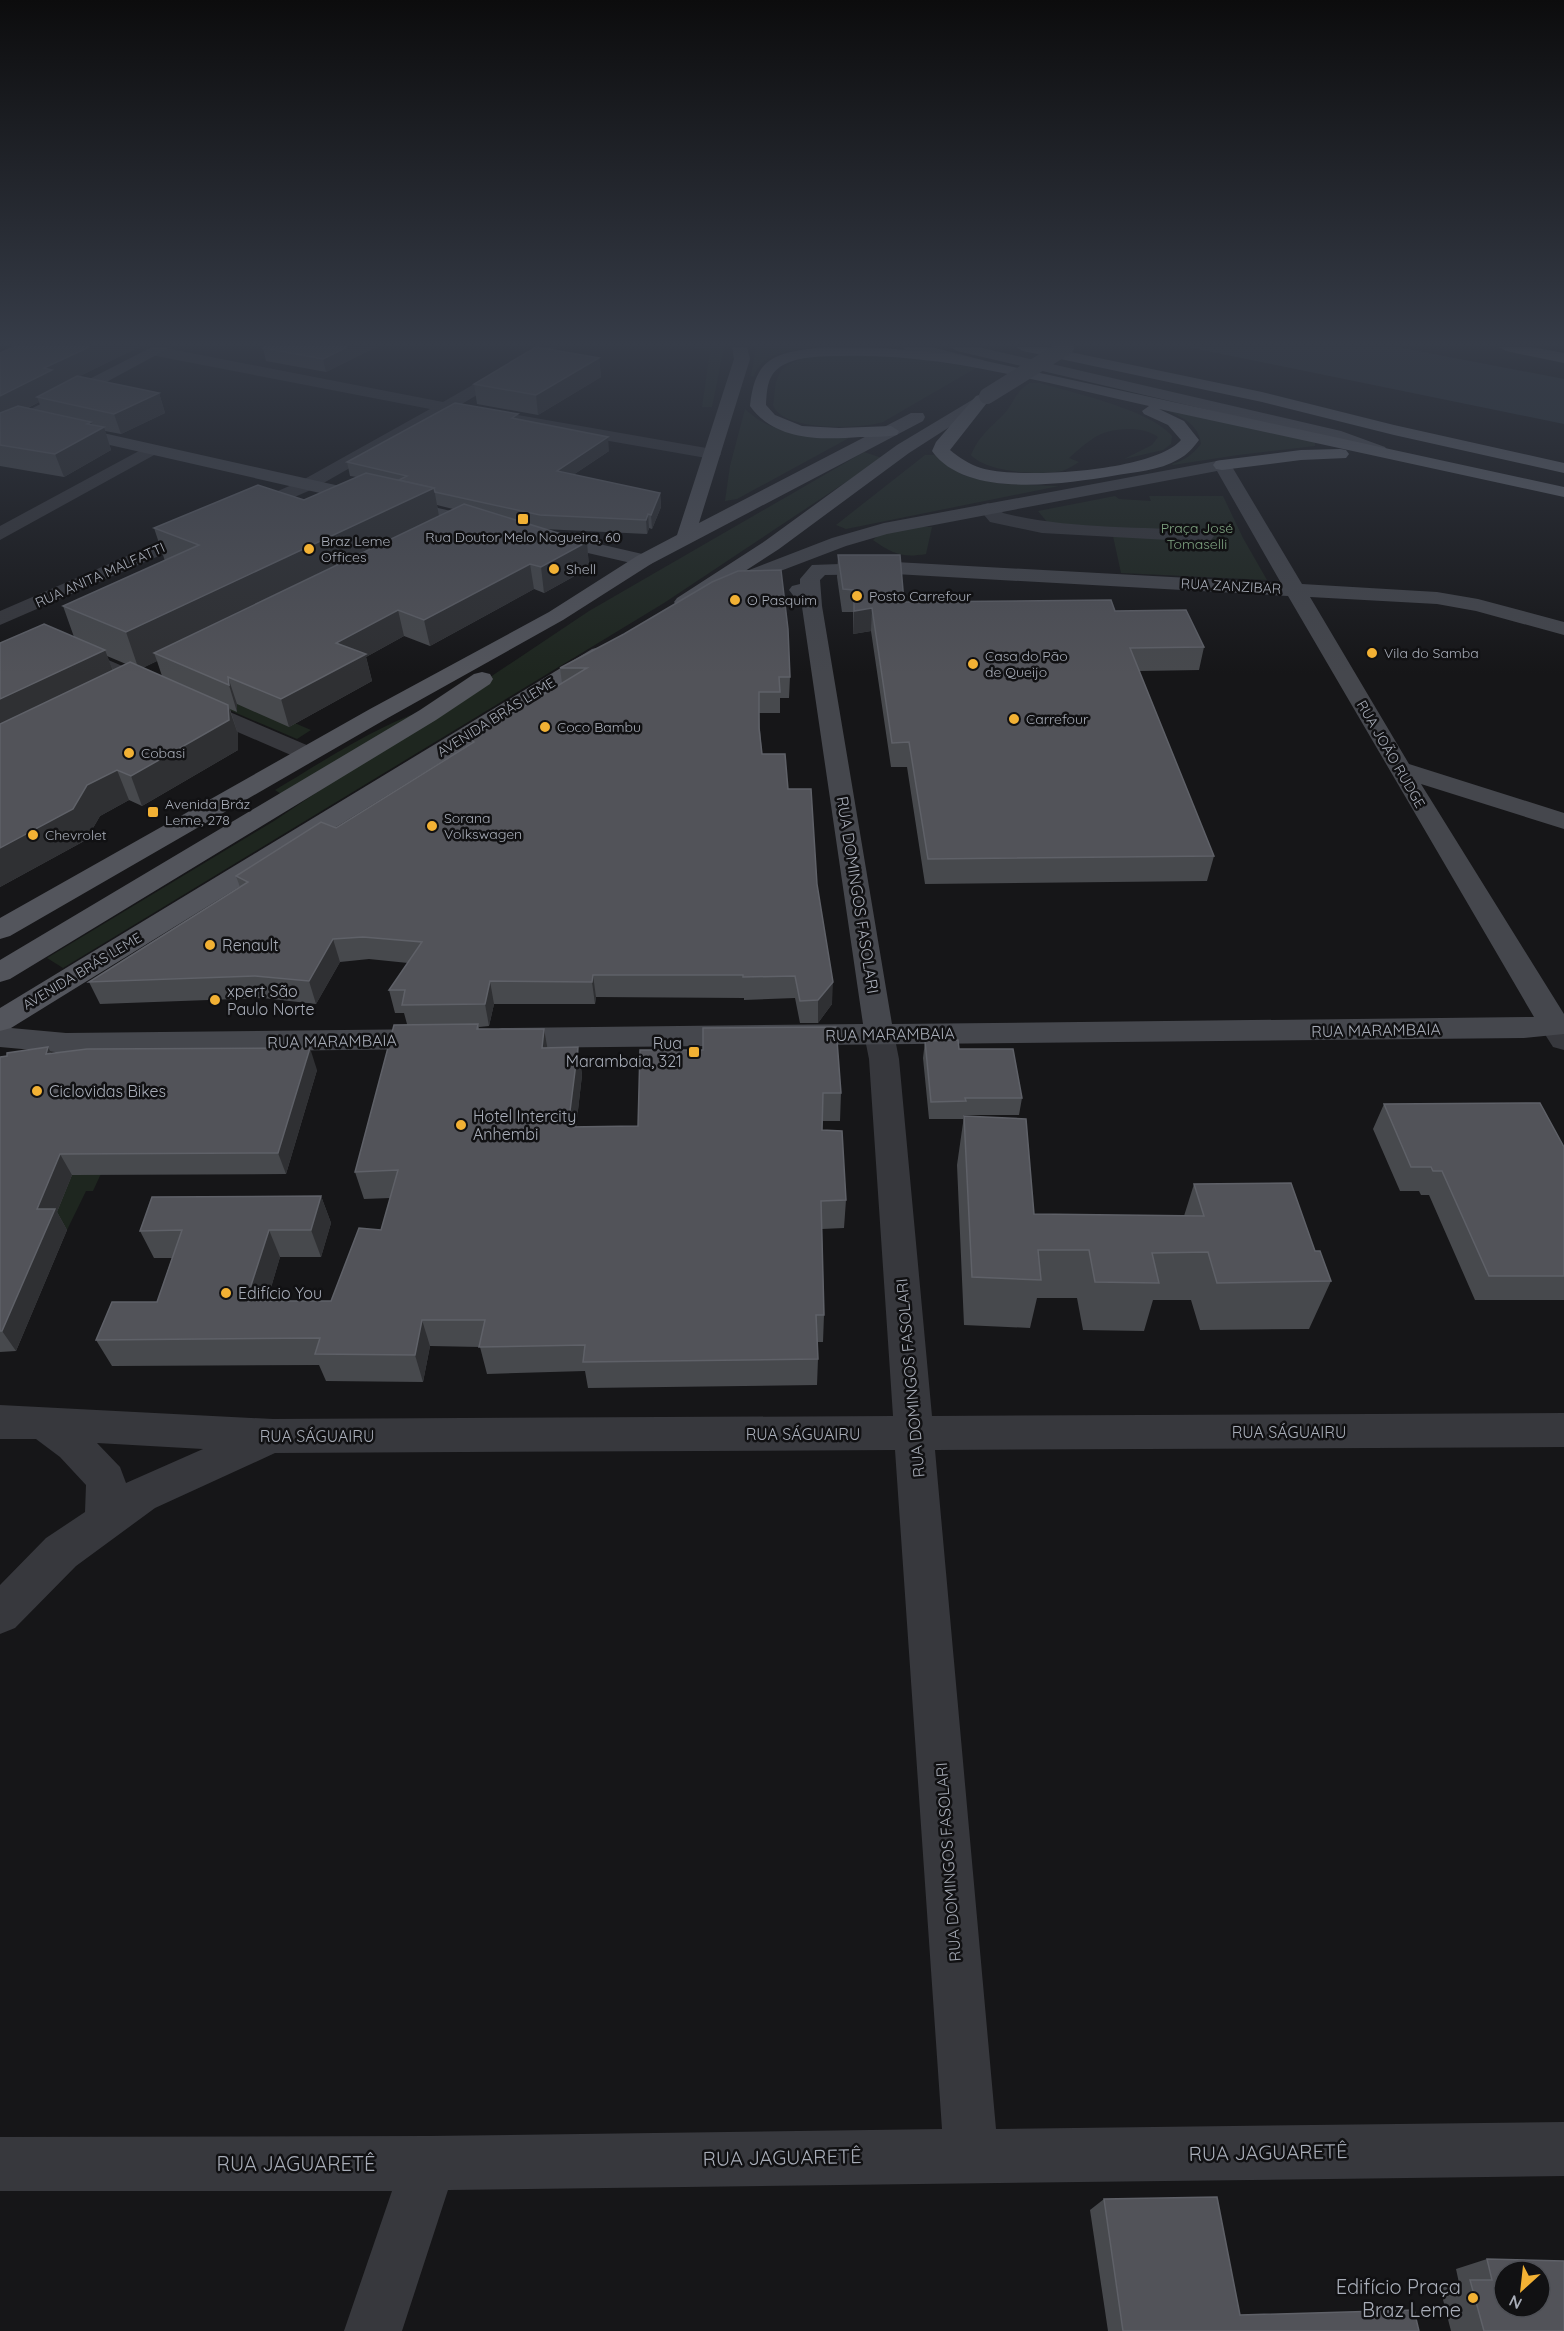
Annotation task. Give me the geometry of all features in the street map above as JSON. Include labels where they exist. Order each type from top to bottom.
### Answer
[{"type":"highway","points":[[945,456],[962,466],[1005,478],[1034,480],[1065,478],[1138,466],[1173,456]]},
{"type":"highway","points":[[1222,465],[1302,456]]},
{"type":"highway","points":[[1363,456],[1452,466]]},
{"type":"highway","points":[[1402,456],[1564,492]]},
{"type":"highway","points":[[1511,456],[1564,468]]},
{"type":"highway","points":[[1530,460],[1564,473]]},
{"type":"main road","points":[[684,539],[711,456]]},
{"type":"main road","points":[[0,930],[556,616],[644,560],[844,456]]},
{"type":"main road","points":[[669,611],[809,518],[894,456]]},
{"type":"main road","points":[[0,973],[428,715],[530,645],[556,616]]},
{"type":"main road","name":"AVENIDA BRÁS LEME","points":[[0,1021],[621,641]]},
{"type":"street","points":[[0,534],[140,456]]},
{"type":"street","points":[[177,456],[507,529]]},
{"type":"street","name":"RUA ANITA MALFATTI","points":[[0,620],[306,484],[358,456]]},
{"type":"street","points":[[669,611],[768,568],[839,542],[884,529],[1222,465]]},
{"type":"street","name":"RUA JOÃO RUDGE","points":[[1222,465],[1400,769],[1561,1030]]},
{"type":"street","points":[[988,509],[996,518],[1042,527],[1204,536]]},
{"type":"street","name":"RUA ZANZIBAR","points":[[809,518],[839,542],[868,559],[895,568]]},
{"type":"street","points":[[433,536],[465,520]]},
{"type":"street","points":[[530,534],[644,560]]},
{"type":"street","points":[[768,568],[795,585],[812,606]]},
{"type":"street","name":"RUA ZANZIBAR","points":[[830,568],[895,568],[1457,601],[1564,629]]},
{"type":"street","name":"RUA DOMINGOS FASOLARI","points":[[830,568],[819,569],[810,579],[812,606],[884,1059],[971,2155]]},
{"type":"street","points":[[0,620],[21,629]]},
{"type":"street","points":[[54,643],[308,754]]},
{"type":"street","points":[[1400,769],[1564,821]]},
{"type":"street","name":"RUA MARAMBAIA","points":[[0,1037],[66,1042],[1488,1028],[1561,1030]]},
{"type":"street","name":"RUA SÁGUAIRU","points":[[0,1422],[273,1436],[1564,1430]]},
{"type":"street","points":[[43,1423],[74,1445],[106,1479],[105,1520]]},
{"type":"street","points":[[0,1614],[61,1552],[141,1494],[273,1436]]},
{"type":"street","name":"RUA JAGUARETÊ","points":[[0,2164],[429,2163],[1564,2149]]},
{"type":"street","points":[[373,2331],[429,2163]]},
{"type":"green space","points":[[733,456],[816,456],[737,499],[725,501]]},
{"type":"green space","points":[[857,456],[882,458],[664,603],[63,968],[47,958],[274,821],[434,714],[284,796],[275,790],[358,740],[406,717],[427,710],[444,708],[589,611]]},
{"type":"green space","points":[[924,456],[935,456],[963,475],[981,480],[1002,484],[1059,486],[846,529],[836,525]]},
{"type":"green space","points":[[972,456],[1072,456],[1069,458],[1079,462],[1062,471],[1027,473],[1001,469],[978,461]]},
{"type":"green space","points":[[1189,456],[1233,456],[1172,464]]},
{"type":"green space","name":"Praça José Tomaselli","points":[[1115,496],[1119,499],[1151,501],[1149,496],[1223,496],[1267,580],[1121,573],[1113,536],[1048,523],[1038,511]]},
{"type":"green space","points":[[913,527],[932,527],[926,554],[898,554],[873,540],[879,535]]},
{"type":"green space","points":[[178,673],[311,730],[297,739],[164,682]]},
{"type":"green space","points":[[105,1165],[93,1191],[86,1191],[67,1230],[49,1231],[73,1166]]},
{"type":"building","points":[[358,456],[580,456],[557,471],[660,493],[651,515],[648,514],[646,520],[540,515],[435,492],[434,488],[399,480],[407,476],[347,462]]},
{"type":"building","points":[[366,473],[434,488],[126,632],[63,606],[199,545],[154,528],[258,485],[304,500]]},
{"type":"building","points":[[464,504],[587,542],[541,567],[530,564],[424,620],[398,610],[336,643],[366,654],[281,699],[228,677],[229,685],[154,653]]},
{"type":"building","name":"Carrefour","points":[[838,555],[900,555],[904,602],[1111,600],[1115,611],[1186,610],[1204,647],[1130,648],[1214,856],[928,859],[909,742],[892,743],[872,608],[854,611],[854,590],[843,589]]},
{"type":"building","points":[[781,570],[788,629],[790,677],[779,677],[780,692],[759,692],[759,728],[762,754],[785,754],[788,789],[811,789],[817,884],[833,982],[818,1000],[800,1001],[795,976],[593,975],[592,982],[490,981],[485,1004],[402,1005],[405,990],[389,990],[422,942],[363,937],[333,939],[309,981],[255,976],[89,982],[248,882],[236,876],[321,822],[336,828],[474,742],[470,739],[587,668],[560,668],[624,634],[712,582],[738,571]]},
{"type":"building","points":[[44,624],[105,650],[0,699],[0,643]]},
{"type":"building","points":[[130,662],[228,705],[229,720],[131,776],[117,770],[87,785],[73,809],[0,848],[0,724]]},
{"type":"building","points":[[478,1024],[477,1029],[544,1029],[542,1048],[578,1047],[568,1127],[638,1126],[640,1050],[703,1050],[703,1028],[836,1027],[841,1093],[823,1093],[822,1130],[842,1131],[846,1200],[821,1201],[824,1315],[816,1315],[818,1359],[583,1362],[585,1345],[479,1347],[485,1320],[422,1320],[415,1355],[315,1354],[320,1338],[96,1340],[112,1302],[157,1302],[182,1230],[140,1231],[152,1197],[321,1196],[311,1230],[269,1230],[246,1301],[331,1301],[359,1228],[381,1230],[398,1170],[355,1172],[394,1025]]},
{"type":"building","points":[[958,1040],[959,1049],[1013,1049],[1022,1098],[965,1098],[966,1101],[931,1102],[925,1041]]},
{"type":"building","points":[[48,1047],[46,1054],[87,1049],[310,1048],[278,1153],[60,1154],[37,1209],[55,1209],[2,1331],[0,1331],[0,1057],[7,1056],[7,1053]]},
{"type":"building","points":[[1540,1103],[1564,1147],[1564,1276],[1489,1276],[1442,1171],[1433,1171],[1431,1167],[1411,1167],[1384,1104]]},
{"type":"building","points":[[964,1116],[1026,1119],[1034,1214],[1204,1216],[1194,1184],[1291,1183],[1315,1251],[1320,1251],[1331,1281],[1217,1283],[1208,1252],[1152,1253],[1159,1283],[1095,1282],[1089,1250],[1038,1250],[1041,1280],[972,1277]]},
{"type":"building","points":[[1217,2197],[1240,2315],[1414,2310],[1419,2331],[1123,2331],[1104,2199]]},
{"type":"building","points":[[1487,2259],[1492,2259],[1492,2280]]},
{"type":"building","points":[[1552,2261],[1564,2261],[1564,2331],[1484,2331],[1470,2280],[1492,2280],[1492,2319],[1552,2319]]},
{"type":"place","name":"Rua Doutor Melo Nogueira, 60","points":[[523,519]]},
{"type":"place","name":"Braz Leme Offices","points":[[309,549]]},
{"type":"place","name":"Shell","points":[[554,569]]},
{"type":"place","name":"Posto Carrefour","points":[[857,596]]},
{"type":"place","name":"O Pasquim","points":[[735,600]]},
{"type":"place","name":"Vila do Samba","points":[[1372,653]]},
{"type":"place","name":"Casa do Pão de Queijo","points":[[973,664]]},
{"type":"place","name":"Carrefour","points":[[1014,719]]},
{"type":"place","name":"Coco Bambu","points":[[545,727]]},
{"type":"place","name":"Cobasi","points":[[129,753]]},
{"type":"place","name":"Avenida Bráz Leme, 278","points":[[153,812]]},
{"type":"place","name":"Sorana Volkswagen","points":[[432,826]]},
{"type":"place","name":"Chevrolet","points":[[33,835]]},
{"type":"place","name":"Renault","points":[[210,945]]},
{"type":"place","name":"xpert São Paulo Norte","points":[[215,1000]]},
{"type":"place","name":"Rua Marambaia, 321","points":[[694,1052]]},
{"type":"place","name":"Ciclovidas Bikes","points":[[37,1091]]},
{"type":"place","name":"Hotel Intercity Anhembi","points":[[461,1125]]},
{"type":"place","name":"Edifício You","points":[[226,1293]]},
{"type":"place","name":"Edifício Praça Braz Leme","points":[[1473,2298]]}]
